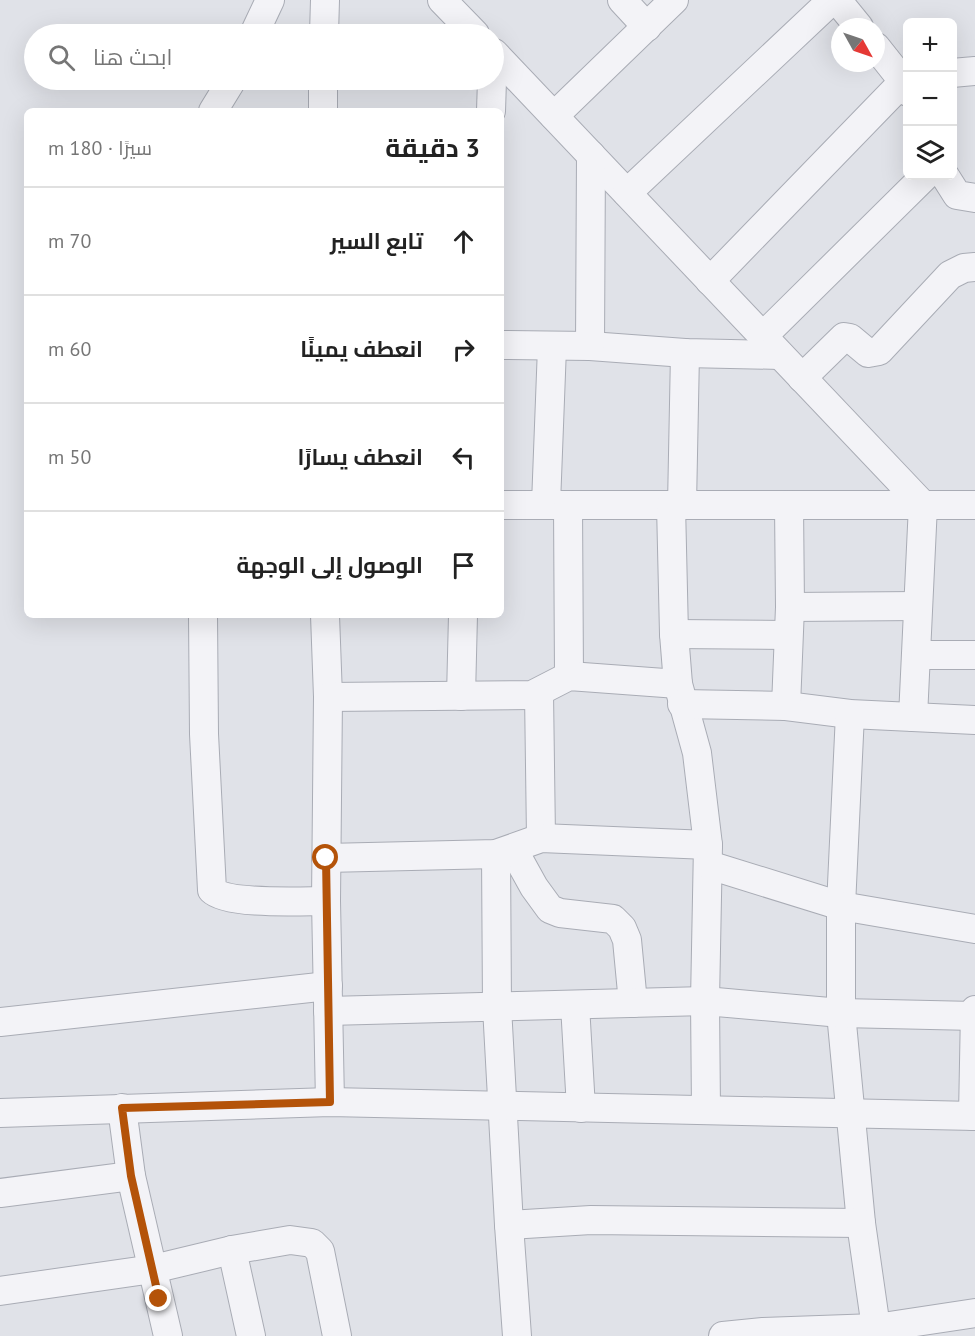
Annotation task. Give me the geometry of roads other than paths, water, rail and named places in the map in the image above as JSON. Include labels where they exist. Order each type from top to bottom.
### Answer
[{"type":"street","points":[[259,24],[270,0]]},
{"type":"street","points":[[324,24],[325,0]]},
{"type":"street","points":[[442,0],[465,24]]},
{"type":"street","points":[[622,0],[647,27]]},
{"type":"street","points":[[554,116],[674,0]]},
{"type":"street","points":[[627,193],[832,0]]},
{"type":"street","points":[[837,0],[852,18]]},
{"type":"street","points":[[885,58],[903,80]]},
{"type":"street","points":[[504,64],[923,505],[913,717]]},
{"type":"street","points":[[957,73],[975,71]]},
{"type":"street","points":[[710,281],[903,82]]},
{"type":"street","points":[[215,108],[226,90]]},
{"type":"street","points":[[323,90],[323,108]]},
{"type":"street","points":[[491,108],[492,90]]},
{"type":"street","points":[[590,346],[591,155]]},
{"type":"street","points":[[504,345],[590,346],[686,352],[772,346],[921,180]]},
{"type":"street","points":[[948,180],[957,195],[975,198]]},
{"type":"street","points":[[802,378],[844,337],[850,338],[868,353],[879,351],[950,275],[964,268],[975,267]]},
{"type":"street","points":[[552,346],[557,505],[569,676]]},
{"type":"street","points":[[686,352],[677,505],[674,634],[680,694],[697,753],[709,855],[705,1002],[706,1110]]},
{"type":"street","points":[[504,504],[975,505]]},
{"type":"street","points":[[786,706],[789,505]]},
{"type":"street","points":[[674,634],[918,606]]},
{"type":"street","points":[[203,618],[204,734],[212,890],[222,897],[239,899],[326,901]]},
{"type":"street","points":[[325,618],[328,697],[326,901],[330,1102]]},
{"type":"street","points":[[460,696],[463,618]]},
{"type":"street","points":[[917,654],[975,655]]},
{"type":"street","points":[[328,697],[532,695],[569,676],[680,694],[850,714],[975,720]]},
{"type":"street","points":[[539,693],[541,838]]},
{"type":"street","points":[[850,714],[841,906],[841,1013],[861,1223],[876,1328]]},
{"type":"street","points":[[326,858],[505,852],[541,838],[709,855],[841,906],[975,929]]},
{"type":"street","points":[[505,852],[550,909],[560,914],[607,917],[613,919],[622,928],[627,940],[633,1003]]},
{"type":"street","points":[[505,852],[497,1007],[517,1336]]},
{"type":"street","points":[[0,1022],[328,999],[497,1007],[705,1002],[841,1013],[975,1016]]},
{"type":"street","points":[[576,1005],[581,1108]]},
{"type":"street","points":[[0,1113],[330,1102],[974,1116],[975,1010]]},
{"type":"street","points":[[122,1108],[131,1176],[168,1336]]},
{"type":"street","points":[[0,1193],[131,1176]]},
{"type":"street","points":[[509,1226],[591,1220],[861,1223]]},
{"type":"street","points":[[0,1290],[153,1269],[232,1250],[290,1240],[312,1243],[320,1251],[325,1269],[337,1336]]},
{"type":"street","points":[[232,1250],[251,1336]]},
{"type":"street","points":[[723,1336],[876,1328],[975,1313]]}]
